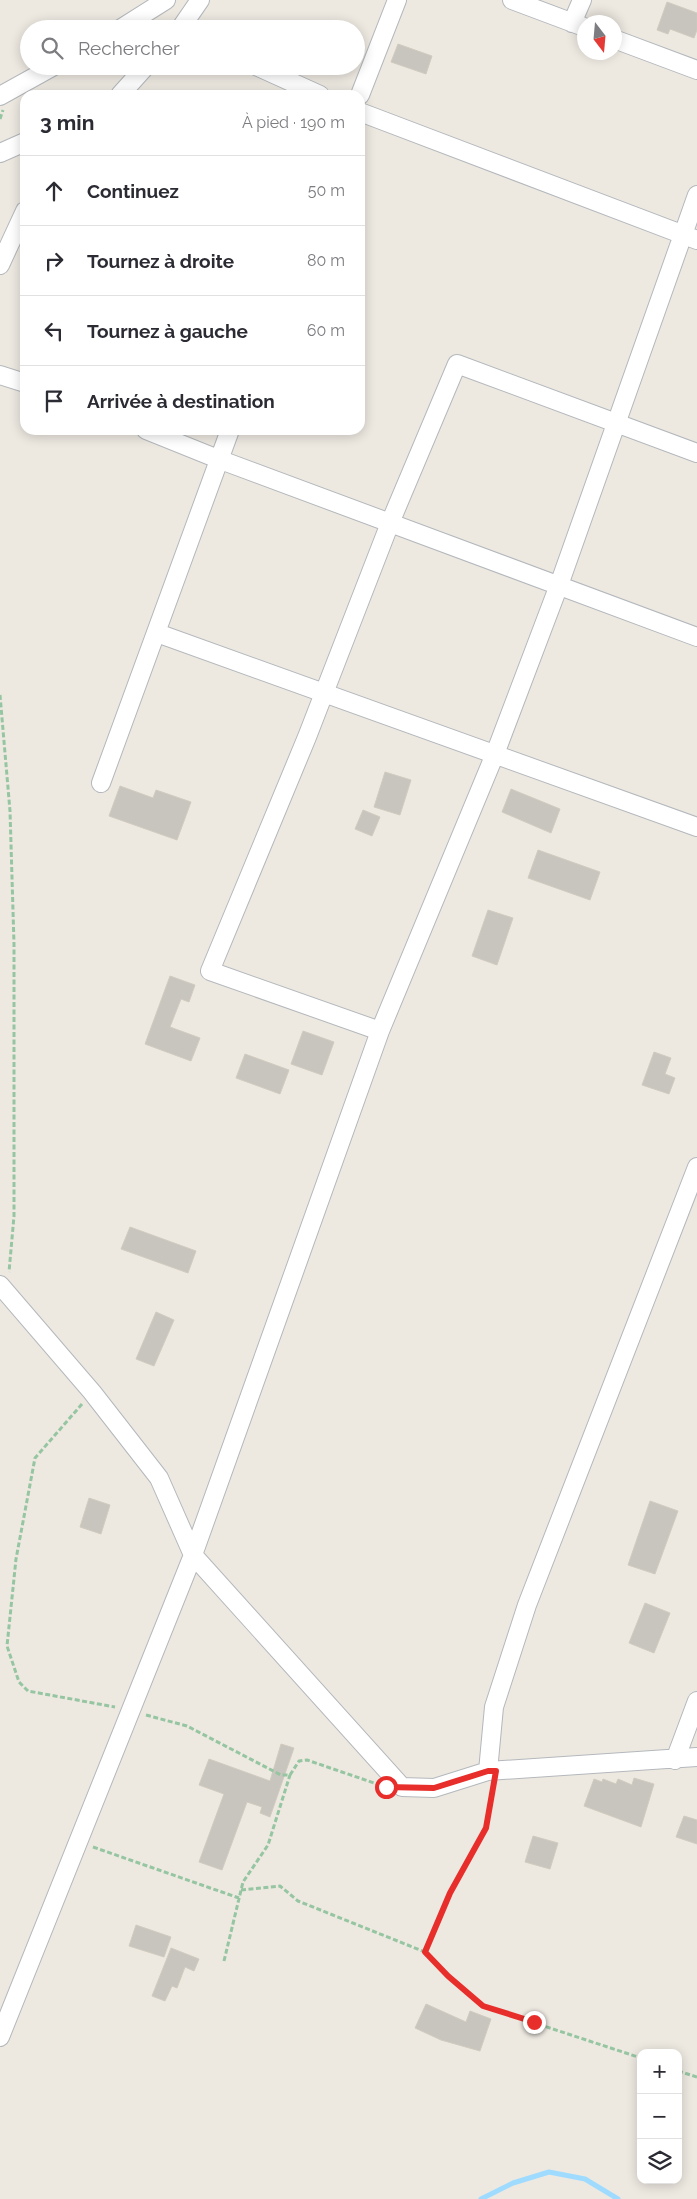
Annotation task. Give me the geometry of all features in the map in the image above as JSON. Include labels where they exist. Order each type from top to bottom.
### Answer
[{"type":"street","points":[[134,20],[166,0]]},
{"type":"street","points":[[186,20],[200,0]]},
{"type":"street","points":[[362,90],[397,0]]},
{"type":"street","points":[[512,0],[577,25]]},
{"type":"street","points":[[580,15],[582,0]]},
{"type":"street","points":[[622,42],[697,70]]},
{"type":"street","points":[[0,96],[38,75]]},
{"type":"street","points":[[124,90],[138,75]]},
{"type":"street","points":[[276,75],[309,90]]},
{"type":"street","points":[[365,114],[690,237]]},
{"type":"street","points":[[0,153],[20,144]]},
{"type":"street","points":[[0,2037],[193,1555],[380,1031],[495,754],[617,424],[690,237],[697,196]]},
{"type":"street","points":[[0,265],[20,222]]},
{"type":"street","points":[[380,1031],[210,971],[324,693],[390,523],[457,364],[697,453]]},
{"type":"street","points":[[0,375],[20,381]]},
{"type":"street","points":[[158,435],[218,459],[697,637]]},
{"type":"street","points":[[101,783],[228,435]]},
{"type":"street","points":[[157,633],[697,827]]},
{"type":"street","points":[[492,1771],[494,1707],[527,1605],[697,1167]]},
{"type":"street","points":[[4,1289],[92,1392],[159,1478],[193,1555],[402,1787],[434,1788],[492,1771],[697,1757]]},
{"type":"street","points":[[675,1760],[697,1701]]},
{"type":"path","points":[[0,695],[10,811],[14,944],[14,1216],[4,1289]]},
{"type":"path","points":[[92,1392],[35,1458],[16,1559],[8,1646],[19,1682],[28,1690],[130,1710],[187,1726],[281,1775],[290,1775]]},
{"type":"path","points":[[224,1961],[243,1882],[268,1845],[290,1775],[299,1761],[307,1760],[386,1787],[402,1787]]},
{"type":"path","points":[[425,1952],[450,1893],[486,1828],[492,1771]]},
{"type":"path","points":[[78,1842],[239,1898]]},
{"type":"path","points":[[241,1890],[280,1886],[298,1901],[425,1952],[448,1976],[483,2006],[637,2057]]},
{"type":"path","points":[[682,2072],[697,2078]]},
{"type":"building","points":[[667,2],[697,13],[697,30],[694,38],[670,29],[668,34],[657,30]]},
{"type":"building","points":[[398,44],[432,56],[426,74],[391,62]]},
{"type":"building","points":[[385,772],[411,780],[400,815],[374,807]]},
{"type":"building","points":[[120,786],[153,798],[156,790],[191,802],[177,840],[109,816]]},
{"type":"building","points":[[511,789],[560,809],[551,833],[502,812]]},
{"type":"building","points":[[363,810],[380,817],[372,836],[355,829]]},
{"type":"building","points":[[538,850],[600,872],[590,900],[528,878]]},
{"type":"building","points":[[488,910],[513,918],[497,965],[472,956]]},
{"type":"building","points":[[170,976],[195,985],[189,1002],[181,999],[170,1027],[200,1038],[191,1061],[145,1044]]},
{"type":"building","points":[[303,1031],[334,1042],[322,1075],[291,1064]]},
{"type":"building","points":[[654,1052],[671,1058],[665,1074],[675,1078],[669,1094],[642,1085]]},
{"type":"building","points":[[245,1054],[289,1070],[280,1094],[236,1078]]},
{"type":"building","points":[[130,1227],[196,1251],[188,1273],[121,1249]]},
{"type":"building","points":[[156,1312],[174,1320],[154,1366],[136,1359]]},
{"type":"building","points":[[89,1498],[110,1505],[101,1534],[80,1527]]},
{"type":"building","points":[[650,1501],[678,1511],[655,1574],[628,1565]]},
{"type":"building","points":[[645,1603],[670,1613],[654,1653],[629,1643]]},
{"type":"building","points":[[281,1744],[294,1748],[270,1817],[260,1813],[262,1807],[247,1802],[222,1870],[199,1862],[224,1794],[199,1785],[209,1759],[270,1781]]},
{"type":"building","points":[[634,1778],[654,1784],[641,1827],[584,1806],[594,1779],[602,1782],[603,1779],[616,1784],[618,1779],[632,1785]]},
{"type":"building","points":[[684,1816],[697,1820],[697,1844],[676,1837]]},
{"type":"building","points":[[533,1836],[558,1843],[550,1869],[525,1862]]},
{"type":"building","points":[[136,1925],[171,1937],[164,1957],[129,1946]]},
{"type":"building","points":[[171,1948],[199,1959],[194,1971],[185,1967],[177,1988],[172,1986],[165,2001],[152,1996]]},
{"type":"building","points":[[426,2004],[466,2022],[470,2011],[491,2019],[480,2051],[441,2040],[415,2028]]},
{"type":"waterway","points":[[481,2199],[513,2183],[549,2172],[585,2179],[618,2199]]},
{"type":"route","points":[[386,1787],[434,1788],[488,1771],[496,1771],[486,1828],[450,1893],[425,1952],[448,1976],[483,2006],[534,2022]]}]
